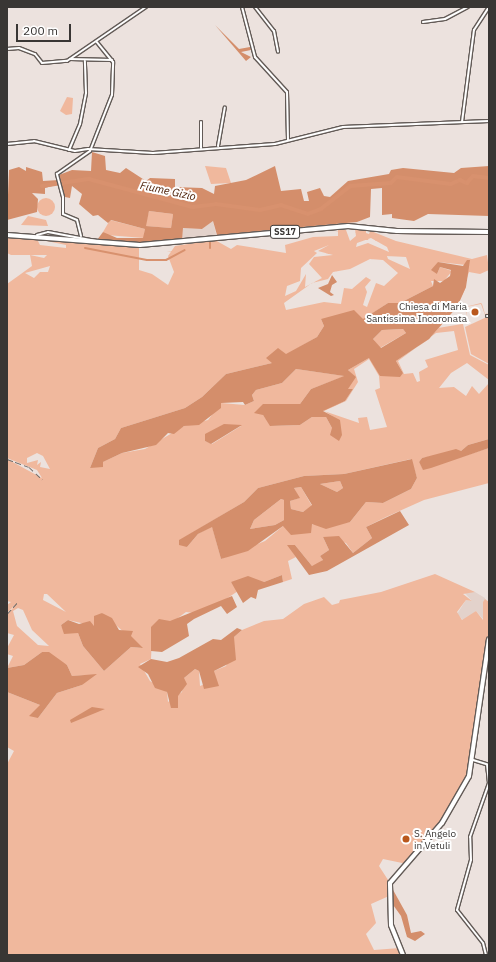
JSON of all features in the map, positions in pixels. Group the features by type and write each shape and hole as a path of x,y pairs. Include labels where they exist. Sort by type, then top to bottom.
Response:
{"main road":[{"name":"SS17","path":"7,235 64,237 151,245 216,240 348,226 397,232 489,233"},
{"path":"403,955 391,925 390,883 442,823 469,776 473,760 489,639"}],"street":[{"path":"70,59 97,42 146,7"},
{"path":"242,7 255,57 286,92 288,140"},
{"path":"255,7 274,31 278,52"},
{"path":"423,22 445,19 468,7"},
{"path":"462,122 474,30 489,7"},
{"path":"81,236 77,220 63,214 58,181 59,169 87,155 112,95 112,60 97,42"},
{"path":"7,49 19,48 35,54 42,63 70,59 85,61 112,60"},
{"path":"69,150 80,124 86,93 85,61"},
{"path":"218,146 226,108"},
{"path":"7,144 38,141 69,150 90,149 134,154 288,140 337,128 489,121"},
{"path":"201,122 201,148"},
{"path":"64,237 81,236 96,241"},
{"path":"473,760 488,765 488,783 470,837 471,860 457,910 466,925 483,943 486,955"}],"shaded area":[{"path":"215,25 239,49 250,47 251,50 241,52 251,57 246,61"},
{"path":"67,97 73,98 72,114 66,115 60,111"},
{"path":"92,152 105,156 106,170 120,173 126,168 146,181 150,178 175,179 175,187 202,188 214,194 215,186 246,180 275,166 281,191 301,189 304,201 309,201 307,192 320,188 324,196 330,197 348,181 389,174 391,170 403,168 454,173 461,168 489,166 489,216 428,214 414,221 392,218 392,214 382,215 382,188 371,189 370,217 357,222 217,235 213,221 202,229 183,228 182,241 147,244 97,240 103,232 117,238 143,238 145,229 111,220 108,223 98,215 93,216 79,204 82,194 72,186 70,198 65,197 60,184 45,188 45,194 32,193 38,199 37,212 7,220 9,170 19,167 26,171 26,167 42,172 43,181 59,180 59,175 72,170 91,171","holes":["149,211 173,214 171,228 146,226"]},
{"path":"205,166 226,168 231,183 211,184"},
{"path":"46,198 52,201 55,207 52,213 46,216 40,213 37,207 40,201"},
{"path":"149,211 173,214 171,228 145,226"},
{"path":"28,216 46,220 48,226 21,225"},
{"path":"110,220 145,229 144,238 106,235 103,232"},
{"path":"213,221 217,238 182,241 183,228 202,229"},
{"path":"366,228 366,233 369,234 371,229 398,233 489,235 398,234 371,231 396,241 472,259 487,255 489,270 480,274 469,272 466,281 466,265 438,262 437,274 440,267 452,271 444,281 431,281 433,286 400,303 388,303 362,320 321,319 324,326 317,337 272,363 226,374 202,397 185,408 121,428 115,439 98,448 90,468 122,453 145,449 184,426 208,420 221,403 245,405 254,401 252,395 256,390 282,383 296,369 345,376 311,389 300,404 263,404 263,415 271,426 300,425 312,417 326,417 332,428 335,418 325,411 359,423 358,418 367,417 370,430 387,427 375,390 380,388 379,376 369,359 354,369 358,382 346,401 324,411 323,410 345,401 353,389 347,390 354,376 348,370 369,358 403,373 396,361 417,347 398,361 404,374 413,373 417,382 420,381 419,372 428,367 425,360 458,350 454,331 436,333 431,337 439,328 462,324 467,317 463,324 470,355 489,365 489,380 467,363 451,373 439,388 454,387 466,396 472,386 479,394 489,383 489,439 468,445 461,451 422,458 419,462 423,469 489,448 489,483 424,500 366,527 372,538 353,553 346,543 323,537 329,550 320,556 323,560 318,565 312,566 295,545 288,545 296,557 288,561 292,579 283,582 282,575 264,582 231,582 238,591 223,601 194,613 186,612 152,637 151,659 140,664 150,681 167,692 168,702 182,692 184,678 195,669 199,671 200,686 215,680 214,671 226,666 232,652 234,637 242,630 264,621 283,619 304,604 324,597 332,605 339,603 340,600 381,592 435,574 475,592 463,594 472,601 466,600 457,612 462,620 476,611 483,620 483,602 485,599 489,602 489,639 471,769 447,815 407,864 383,859 379,866 390,883 389,896 371,904 376,923 366,934 374,950 400,948 403,955 7,955 7,764 14,751 7,747 7,692 40,705 38,718 57,693 82,685 89,675 72,676 67,665 42,652 24,665 7,668 13,656 7,654 7,648 14,635 7,633 7,615 17,603 7,613 7,605 11,602 7,601 7,459 42,478 37,470 7,458 7,284 32,266 30,255 11,255 7,253 7,237 37,240 40,245 66,248 66,245 41,240 139,248 139,270 152,274 168,285 174,272 168,256 175,246 215,240 231,249 237,245 286,253 285,245 313,237 338,236 338,230 346,230 350,241 356,236 355,229","holes":["371,238 387,247 389,252 368,243 356,247 357,243","329,245 318,251 333,255 314,257 309,264 322,278 313,283 328,279 333,272 350,269 370,259 383,260 398,273 384,286 376,283 367,307 363,305 367,292 365,287 371,280 366,277 352,289 344,288 341,304 324,302 286,310 284,303 310,284 305,287 306,274 296,291 285,296 287,286 300,281 301,268 317,253 314,251","30,255 47,255 44,258","387,256 406,257 410,269 388,259","50,266 48,272 40,272 34,278 25,273","224,425 241,426 212,444 205,441","37,453 43,456 50,469 40,467 41,462 37,465 38,460 27,463 27,458","411,459 417,478 411,489 383,503 366,502 350,522 283,526 265,541 221,559 212,526 198,534 187,547 180,540 244,502 258,488 304,476 344,474","44,594 47,594 66,612 43,600","18,608 23,610 32,630 49,646 38,645 17,626 13,611","102,613 142,648 131,647 104,671 83,646 78,633 63,629 61,625 68,620 94,626"]},
{"path":"467,260 470,260 466,287 457,307 429,339 396,361 403,373 400,377 380,376 369,358 348,370 356,377 348,389 353,389 345,401 323,411 340,420 342,435 339,441 330,435 332,428 326,417 312,417 300,425 270,426 263,415 254,413 263,404 300,404 311,389 344,376 296,369 282,383 256,390 252,395 254,401 245,405 243,402 221,403 221,408 199,425 184,426 174,434 168,433 156,445 122,453 103,462 103,467 90,468 98,448 115,439 121,428 185,408 202,397 226,374 272,363 266,358 278,348 286,354 317,337 324,326 321,319 354,310 363,319 388,303 400,303 433,286 434,279 440,283 450,276 451,270 440,267 437,274 431,270 438,262 463,266","holes":["403,329 406,333 381,348 373,339 382,330"]},
{"path":"332,275 337,282 332,285 330,292 334,295 331,296 318,288 328,284"},
{"path":"481,303 485,314 489,313 485,315 481,304 466,307 467,317 465,307"},
{"path":"489,316 489,364 471,354 465,327"},
{"path":"403,329 406,333 380,348 373,339 382,330"},
{"path":"224,424 242,425 211,444 205,441 205,434"},
{"path":"489,439 489,448 431,468 423,470 419,462 422,458 456,449 461,451 468,445"},
{"path":"412,459 417,478 411,489 383,503 366,502 350,522 326,529 312,524 311,533 291,535 283,526 248,551 221,559 212,527 198,534 187,547 179,545 179,540 244,502 258,488 304,476 344,474","holes":["340,481 343,488 337,492 320,484","301,487 312,505 303,512 291,509 290,501 300,498 294,488","281,499 284,500 284,520 275,525 250,529 254,520"]},
{"path":"340,481 343,488 337,492 320,484"},
{"path":"301,487 312,506 303,512 291,509 290,501 299,498 294,488"},
{"path":"281,499 284,500 284,520 275,525 250,529 254,520"},
{"path":"400,511 409,525 327,571 309,575 287,545 295,545 312,566 323,560 320,556 329,550 323,537 339,536 353,553 372,538 366,527"},
{"path":"282,575 283,582 258,590 256,599 251,597 243,603 231,582 248,576 264,582"},
{"path":"464,592 475,592 485,598 484,620 476,611 464,621 457,614 466,600 472,601"},
{"path":"232,596 237,607 227,614 221,606 194,619 187,624 189,636 162,652 151,651 151,627 159,619 170,621"},
{"path":"102,613 112,618 119,630 133,631 131,636 143,648 131,647 104,671 83,646 78,633 64,634 61,625 68,620 79,624 90,621 94,626 94,616"},
{"path":"237,628 242,630 234,637 236,660 214,671 219,686 204,689 199,671 195,669 184,678 187,684 178,696 178,708 171,708 167,692 155,688 148,674 138,667 151,659 167,662 179,658 213,639 221,640"},
{"path":"42,652 49,652 67,665 72,676 97,674 82,685 57,693 38,718 29,716 40,705 7,692 7,668 24,665"},
{"path":"92,707 105,709 71,723 70,720"},
{"path":"392,888 407,915 411,933 421,931 425,934 415,941 407,937 401,916 391,902"}],"waterway":[{"name":"Fiume Gizio","path":"42,186 89,179 193,207 216,204 260,210 281,205 308,214 321,209 350,186 391,183 397,177 451,184 460,180 467,183 473,176 489,178"},
{"path":"210,241 210,248"},
{"path":"85,248 147,260 166,260 185,250"}],"railway":[{"path":"7,459 29,467 42,479"},
{"path":"7,614 17,603"}],"place":[{"name":"Chiesa di Maria Santissima Incoronata","path":"475,312"},
{"name":"S. Angelo in Vetuli","path":"406,839"}]}
